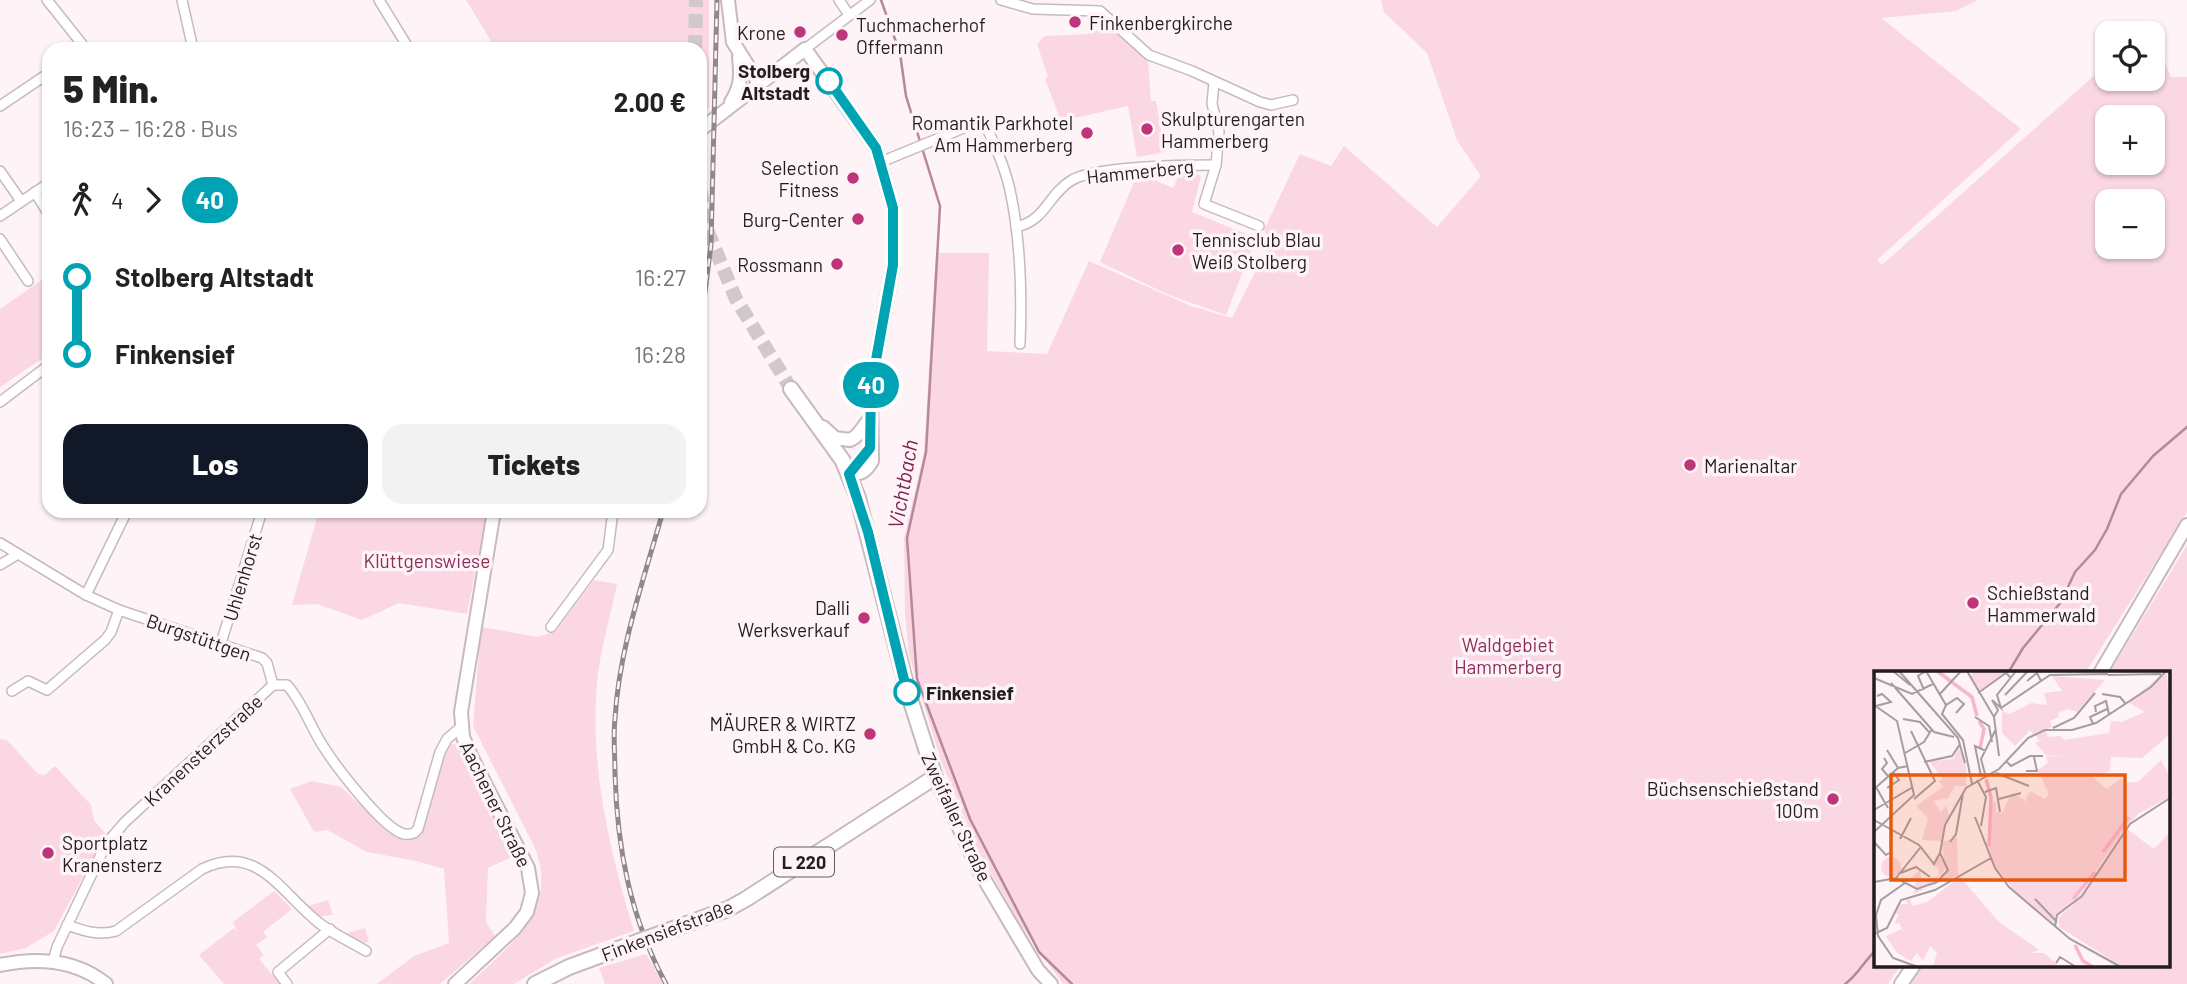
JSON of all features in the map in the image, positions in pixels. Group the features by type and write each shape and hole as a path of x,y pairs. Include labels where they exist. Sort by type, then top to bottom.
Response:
{"main road":[{"name":"Zweifaller Straße","path":"791,389 849,474 868,532 908,692 935,777"},
{"name":"Finkensiefstraße","path":"535,984 569,968 728,909 935,777"}],"street":[{"path":"47,0 80,42"},
{"path":"182,0 191,42"},
{"path":"379,0 405,42"},
{"path":"727,108 738,92 741,76 738,53 729,29 728,0"},
{"path":"839,0 849,15"},
{"path":"707,124 870,0"},
{"path":"1000,0 1034,9 1100,11 1149,55 1260,102 1271,105 1293,100"},
{"path":"806,49 868,134 881,162 893,208 893,265 874,361 870,448 849,474"},
{"path":"738,53 759,83"},
{"path":"0,106 42,78"},
{"path":"1214,82 1212,104 1219,132 1216,164"},
{"path":"881,162 983,120 1003,168 1016,227 1021,303 1020,344"},
{"name":"Hammerberg","path":"1016,227 1036,220 1059,190 1073,180 1092,173 1216,164 1204,204 1259,226"},
{"path":"0,171 21,201"},
{"path":"0,216 42,187"},
{"path":"34,192 42,204"},
{"path":"0,239 28,281"},
{"path":"0,402 42,370"},
{"path":"815,421 835,438 842,440 855,438 871,418"},
{"path":"86,595 124,518"},
{"name":"Uhlenhorst","path":"221,643 260,518"},
{"name":"Aachener Straße","path":"455,984 516,928 527,912 532,893 528,868 472,758 461,727 464,687 493,518"},
{"path":"551,627 608,550 612,518"},
{"path":"2101,671 2187,525"},
{"name":"Burgstüttgen","path":"0,543 86,595 119,610 262,659 267,663 273,685 287,685 294,693 323,745 345,776 389,825 401,834 414,833 418,829 440,752 447,739 461,727"},
{"path":"0,565 18,554"},
{"path":"12,691 28,681 47,690 106,640 119,610"},
{"name":"Kranensterzstraße","path":"53,961 106,844 125,822 273,685"},
{"name":"Zweifaller Straße","path":"935,777 980,872 1038,970 1051,984"},
{"path":"67,926 89,933 116,932 202,869 214,863 246,862 274,879 312,918 366,951"},
{"path":"287,984 278,972 330,929"},
{"path":"0,965 33,960 53,961 76,966 106,984"},
{"path":"1901,984 1913,967"}],"green space":[{"path":"466,0 709,0 709,108 707,42 489,42 491,41"},
{"name":"Waldgebiet Hammerberg","path":"1381,0 1978,0 1956,11 1881,18 2021,129 1877,260 1882,265 2095,75 2095,91 2165,91 2165,62 2171,77 2187,77 2187,512 2087,671 1874,671 1874,967 1900,967 1888,984 1063,984 1020,924 979,852 941,761 909,655 905,615 904,538 924,452 936,253 989,253 987,351 1047,354 1089,261 1191,306 1232,318 1270,242 1264,230 1300,154 1331,166 1344,146 1437,227 1481,176 1457,140 1427,53 1384,12"},
{"path":"1112,26 1148,61 1151,101 1156,101 1165,152 1137,157 1128,106 1061,121 1045,79 1048,77 1037,44 1045,36 1087,34"},
{"name":"Tennisclub Blau Weiß Stolberg","path":"1182,168 1201,176 1192,212 1256,238 1226,315 1169,295 1100,262 1138,173 1173,188"},
{"path":"42,280 42,359 0,387 0,309"},
{"name":"Klüttgenswiese","path":"317,518 486,518 467,614 399,603 362,620 317,604 292,605"},
{"path":"2187,545 2187,984 1909,984 1921,967 2170,967 2170,671 2111,671"},
{"path":"594,580 617,584 598,673 596,739 598,772 609,837 634,931 557,958 514,984 469,984 500,955 526,925 541,890 541,870 535,848 473,726 481,627 538,637 556,631"},
{"name":"Sportplatz Kranensterz","path":"0,739 7,740 38,774 45,775 55,766 91,805 94,821 106,834 54,931 26,948 0,954"},
{"path":"447,744 460,745 514,856 488,868 486,922 495,936 440,984 377,984 414,956 449,943 444,869 367,852 327,830 314,832 290,789 312,781 341,787 386,829 399,836 417,837 423,831"},
{"path":"274,891 292,909 263,932 267,937 256,945 264,955 259,959 280,984 224,984 199,955 234,928 238,933 233,922"},
{"path":"328,900 333,915 316,917 305,907"},
{"path":"365,928 369,942 360,943 344,934"},
{"path":"646,954 663,984 605,984 599,968"}],"waterway":[{"name":"Vichtbach","path":"881,0 900,53 906,96 940,206 926,452 907,538 917,679 970,819 1039,952 1072,984"},
{"path":"2009,671 2023,648 2061,602 2075,572 2095,550 2121,494 2153,456 2187,427"},
{"path":"1845,984 1874,952"}],"tunnel":[{"path":"695,42 696,0"},
{"path":"707,227 736,299 791,389"}],"railway":[{"path":"707,276 711,245 717,0"},
{"path":"661,518 627,640 617,692 614,739 616,801 628,882 643,933 666,984"}],"bus line":[{"name":"40","path":"829,81 876,148 893,208 893,265 874,361 870,448 849,474 878,568 907,692"}],"place":[{"name":"Finkenbergkirche","path":"1075,22"},
{"name":"Krone","path":"800,32"},
{"name":"Tuchmacherhof Offermann","path":"842,35"},
{"name":"Stolberg Altstadt","path":"829,81"},
{"name":"Skulpturengarten Hammerberg","path":"1147,129"},
{"name":"Romantik Parkhotel Am Hammerberg","path":"1087,133"},
{"name":"Selection Fitness","path":"853,178"},
{"name":"Burg-Center","path":"858,219"},
{"name":"Tennisclub Blau Weiß Stolberg","path":"1178,250"},
{"name":"Rossmann","path":"837,264"},
{"name":"Marienaltar","path":"1690,465"},
{"name":"Schießstand Hammerwald","path":"1973,603"},
{"name":"Dalli Werksverkauf","path":"864,618"},
{"name":"Finkensief","path":"907,692"},
{"name":"MÄURER & WIRTZ GmbH & Co. KG","path":"870,734"},
{"name":"Büchsenschießstand 100m","path":"1833,799"},
{"name":"Sportplatz Kranensterz","path":"48,853"}]}
